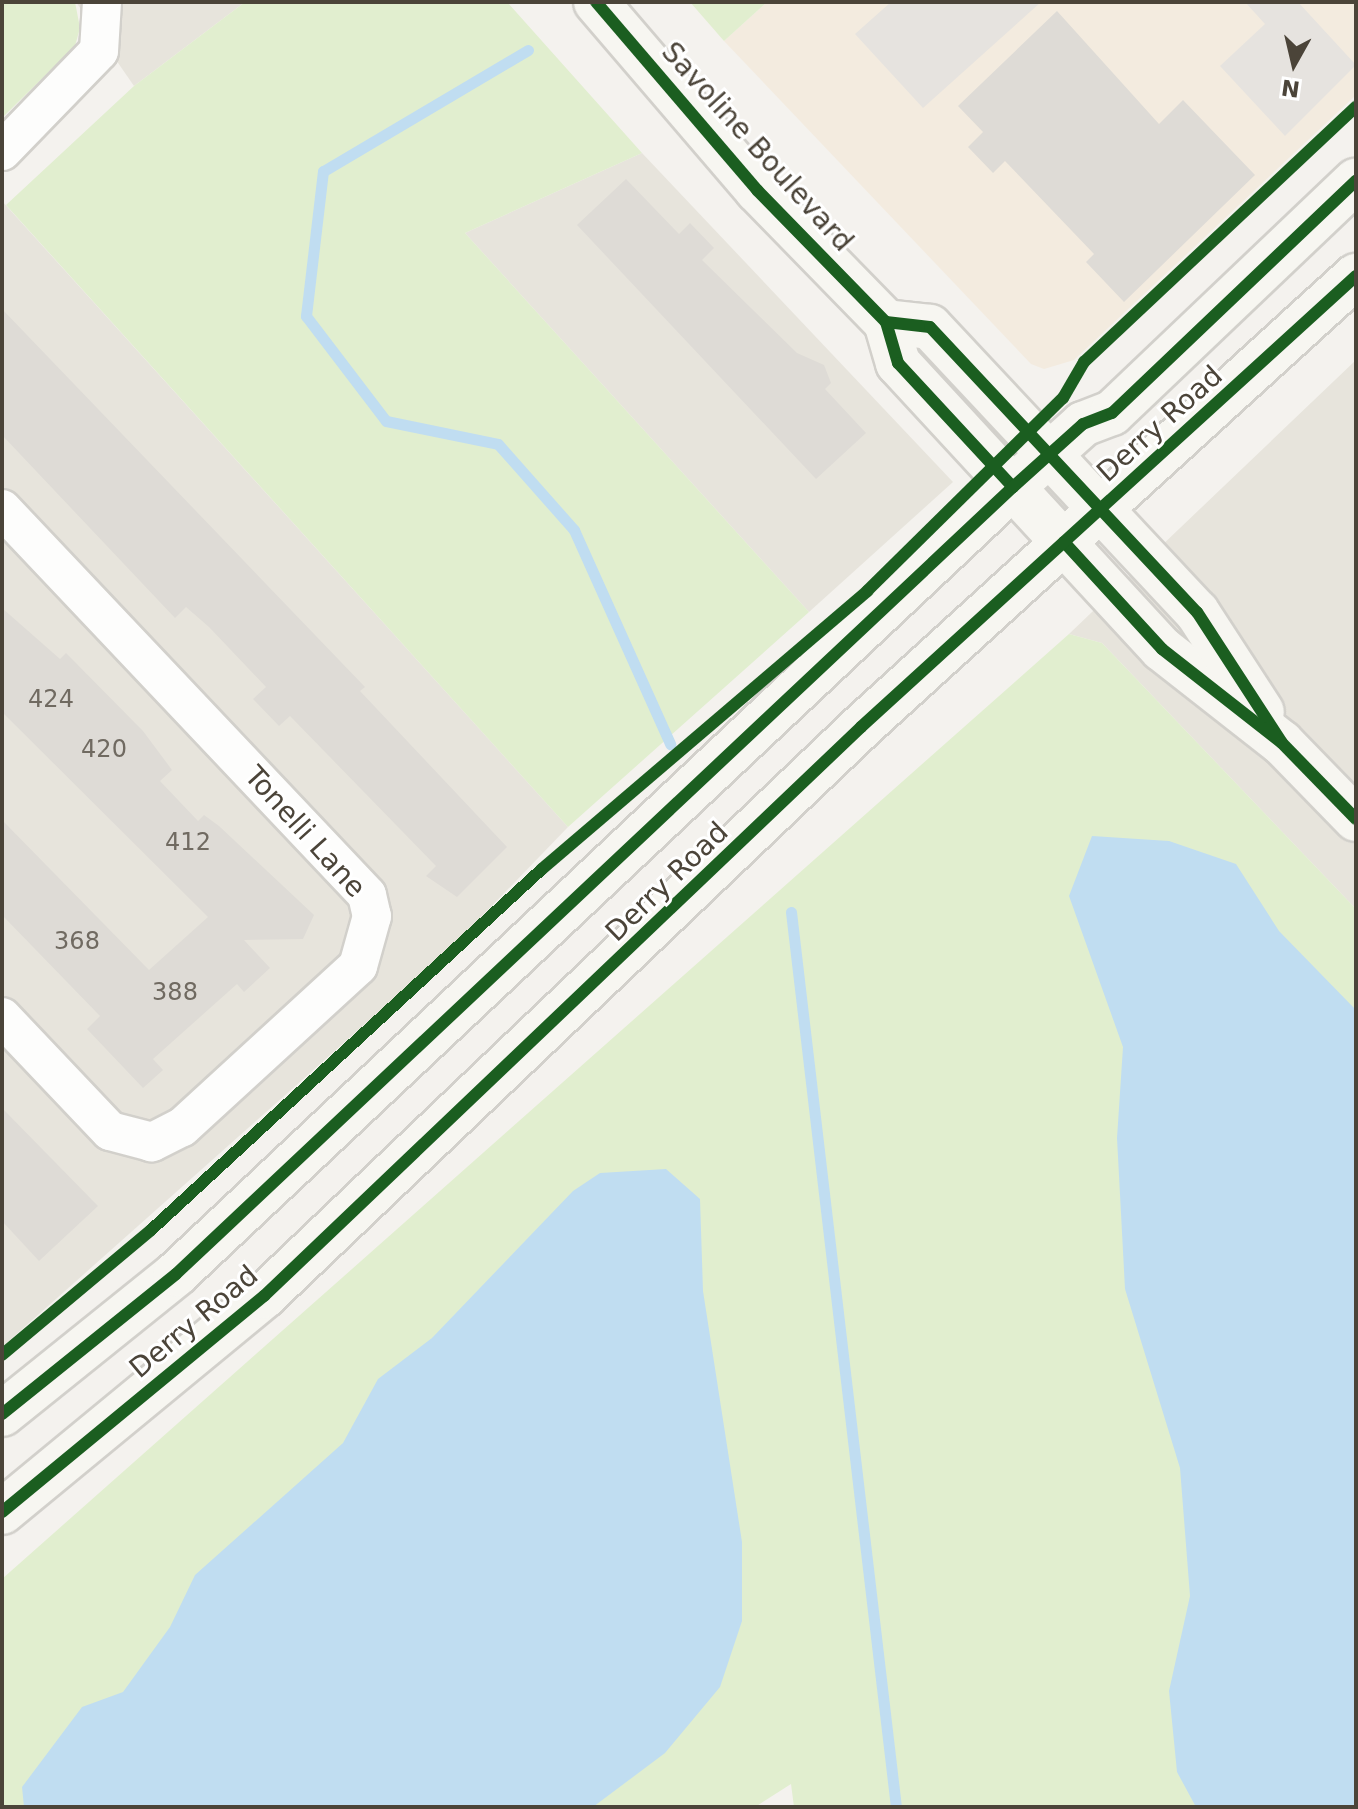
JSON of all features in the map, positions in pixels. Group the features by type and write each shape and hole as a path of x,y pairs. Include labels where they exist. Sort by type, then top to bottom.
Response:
{"main road":[{"name":"Savoline Boulevard","path":"596,2 757,190 886,322 898,363 1162,649 1282,743 1356,819"},
{"name":"Derry Road","path":"2,1414 176,1274 1013,487 1083,424 1112,413 1356,181"},
{"name":"Derry Road","path":"2,1512 264,1296 1064,542 1356,276"},
{"name":"Savoline Boulevard","path":"886,322 930,327 1197,612 1282,743"}],"street":[{"path":"2,151 99,51 102,2"},
{"name":"Tonelli Lane","path":"2,509 367,895 372,916 358,966 182,1127 152,1142 110,1131 2,1017"}],"shaded area":[{"path":"76,2 245,2 134,86"},
{"path":"767,2 1356,2 1356,95 1074,360 1044,369 1031,364 724,41"},
{"path":"891,2 1041,2 923,108 855,34"},
{"path":"1245,2 1298,2 1356,65 1285,136 1220,66 1265,24"},
{"path":"642,153 953,482 809,612 465,233"},
{"path":"2,201 568,827 456,943 2,1347"},
{"path":"1356,360 1356,909 1102,643 1069,634"}],"green space":[{"path":"2,2 75,2 80,28 75,46 2,118"},
{"path":"245,2 507,2 642,153 465,233 809,612 568,827 6,205 134,86"},
{"path":"690,2 767,2 724,41"},
{"path":"1069,634 1102,643 1356,909 1356,1807 794,1807 791,1784 755,1807 2,1807 2,1579"}],"water":[{"path":"1092,836 1169,841 1236,864 1279,931 1356,1010 1356,1807 1196,1807 1177,1772 1169,1691 1190,1596 1180,1468 1125,1289 1117,1138 1123,1047 1069,896"},
{"path":"666,1169 700,1199 703,1291 742,1542 742,1621 720,1687 665,1753 593,1807 24,1807 22,1787 82,1707 123,1692 170,1627 195,1575 343,1443 378,1379 432,1338 573,1191 600,1173"}],"building":[{"path":"1057,11 1159,124 1183,100 1255,175 1124,302 1086,262 1094,254 1005,161 993,173 968,147 983,132 958,106"},
{"path":"626,179 679,234 690,223 714,248 702,260 797,353 824,365 831,383 825,389 866,433 816,479 577,225"},
{"path":"2,309 365,687 360,691 507,847 457,897 426,876 436,866 290,716 279,726 253,699 266,687 209,627 186,607 175,618 2,435"},
{"path":"2,608 60,659 66,653 143,731 172,770 160,781 198,821 204,815 219,826 314,915 303,939 244,940 270,968 244,992 237,984 153,1059 163,1070 143,1088 87,1029 100,1016 2,915 2,820 149,970 208,917 2,712"},
{"path":"2,1108 98,1206 39,1261 2,1221"}],"waterway":[{"path":"528,50 323,171 306,316 386,421 498,444 574,530 670,744"},
{"path":"791,912 896,1807"}],"cycle path":[{"path":"596,2 757,190 886,322 898,363 1013,487"},
{"path":"2,1355 151,1230 542,869 867,591 1063,398 1084,362 1356,107"},
{"path":"2,1414 176,1274 1013,487 1083,424 1112,413 1356,181"},
{"path":"2,1512 264,1296 861,727 1356,276"},
{"path":"886,322 930,327 1197,612 1282,743"},
{"path":"1064,542 1162,649 1282,743 1356,819"}]}
